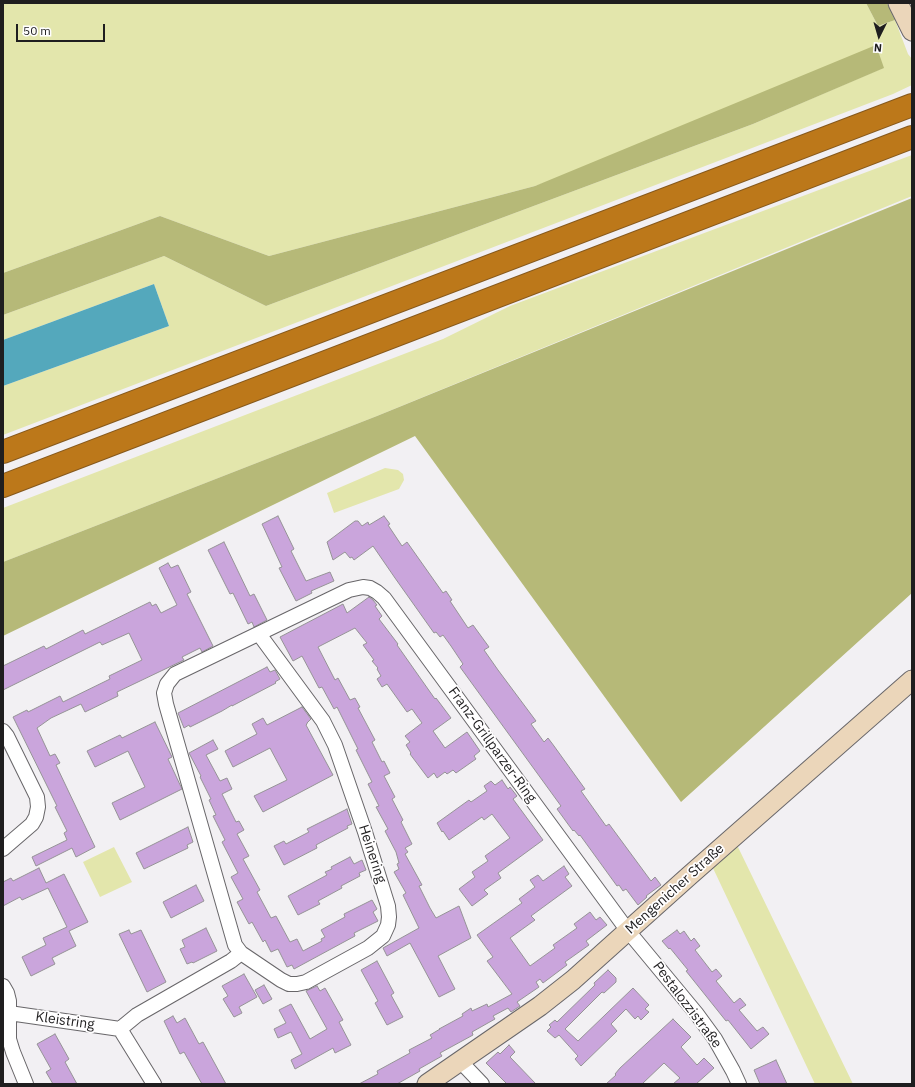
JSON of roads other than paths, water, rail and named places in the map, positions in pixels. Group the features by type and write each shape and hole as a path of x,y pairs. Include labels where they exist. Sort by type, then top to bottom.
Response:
{"highway":[{"path":"3,452 912,105"},
{"path":"3,486 912,137"}],"street":[{"path":"898,3 912,31"},
{"name":"Franz-Grillparzer-Ring","path":"341,594 349,590 363,587 370,588 384,598 628,931"},
{"name":"Heinering","path":"259,634 323,721 336,745 388,906 388,925 383,936 368,948 306,982 297,984 289,984 281,980 241,953 235,945 166,704 164,692 167,684 175,674 341,594"},
{"name":"Mengenicher Straße","path":"427,1084 546,1001 573,980 912,680"},
{"path":"3,731 7,736 37,797 38,807 36,817 32,824 3,849"},
{"name":"Pestalozzistraße","path":"628,931 696,1013 711,1034 739,1084"},
{"path":"154,1084 120,1029 137,1015 231,961 241,953"},
{"path":"3,986 9,1001 6,1013 9,1039 26,1084"},
{"name":"Kleistring","path":"6,1013 120,1029"},
{"path":"460,1061 482,1084"}],"water":[{"path":"154,284 169,326 3,386 3,340"}]}
